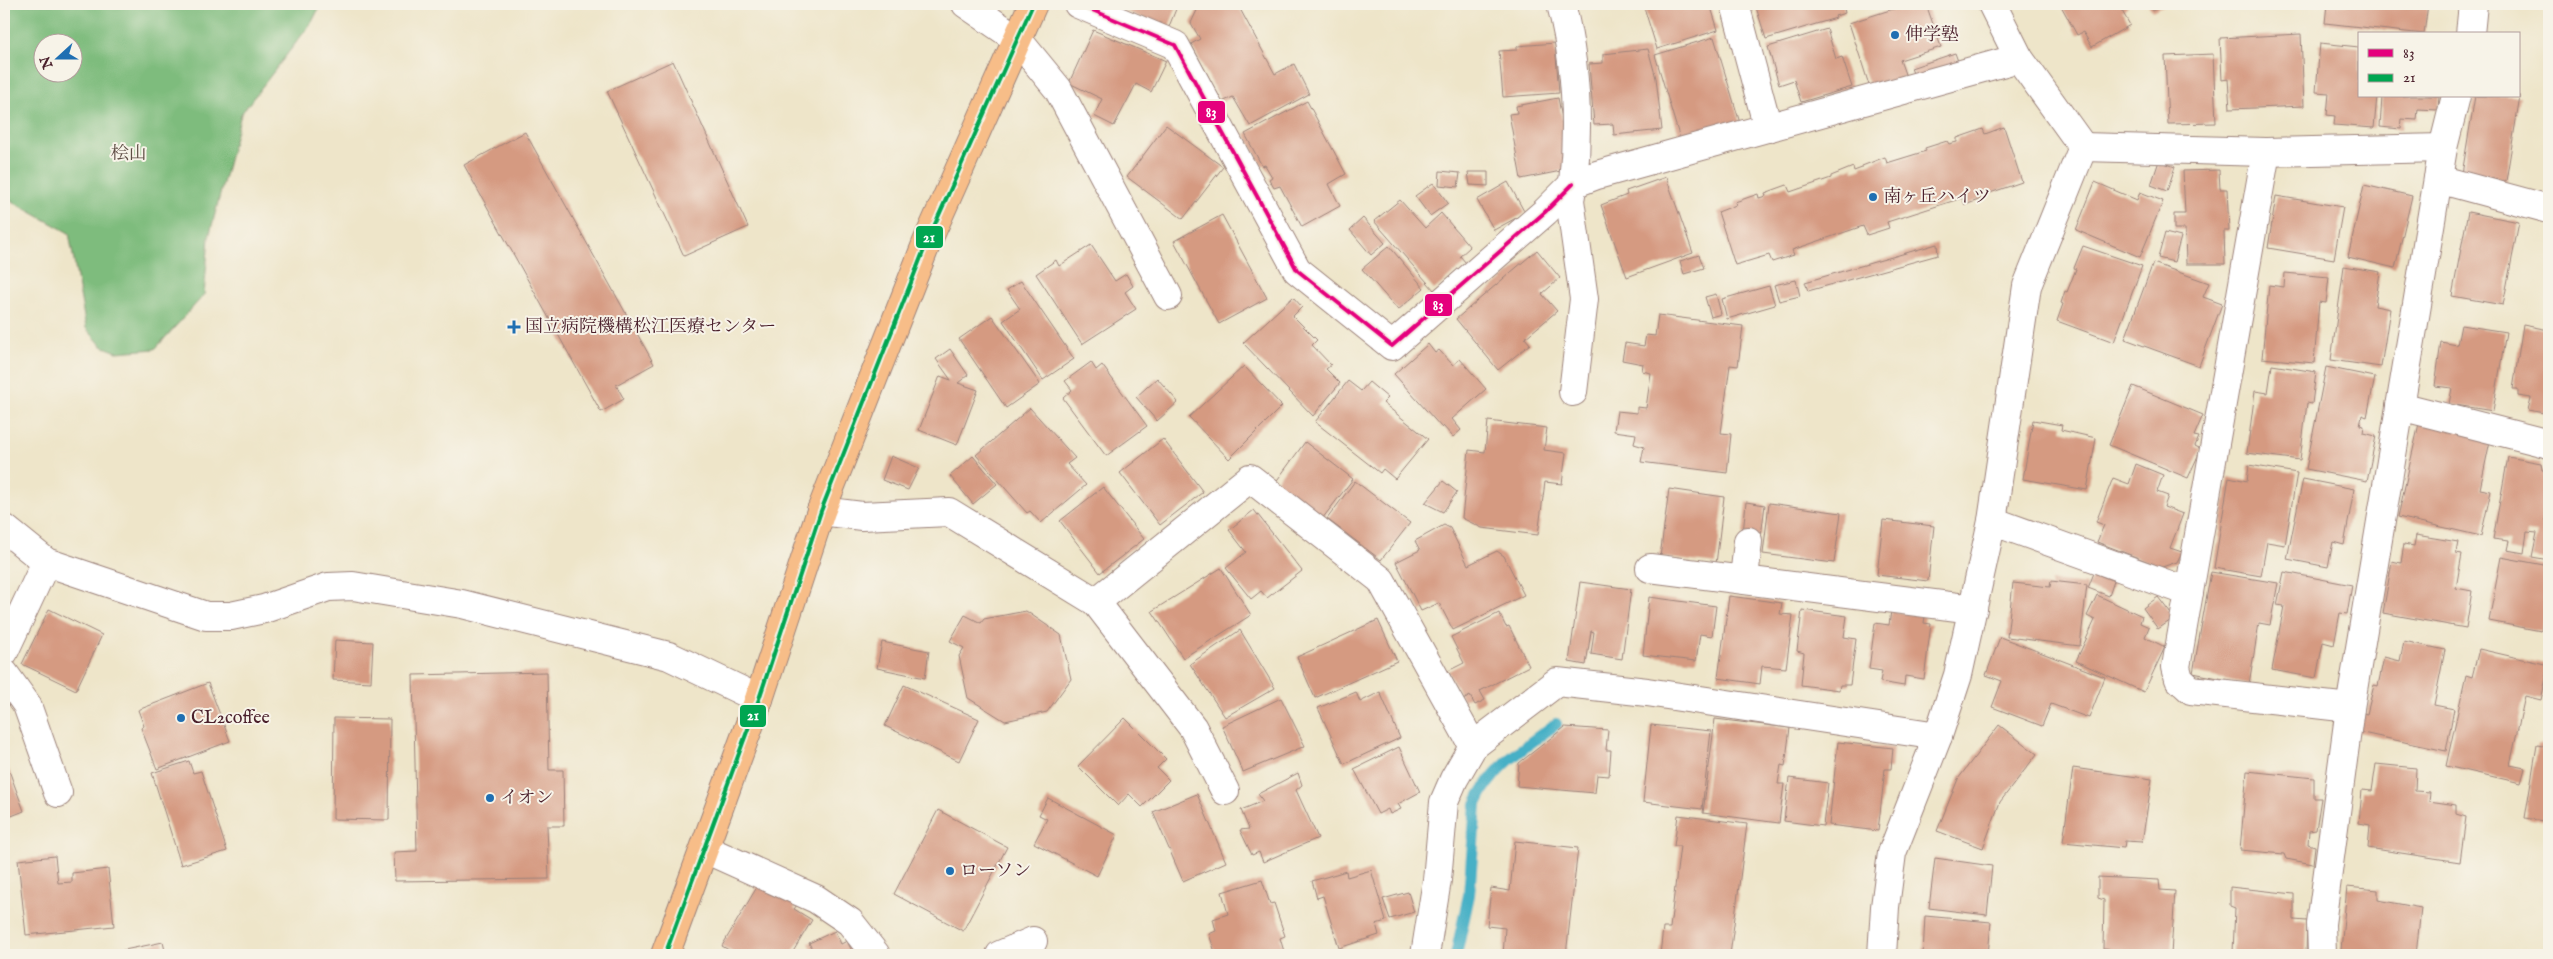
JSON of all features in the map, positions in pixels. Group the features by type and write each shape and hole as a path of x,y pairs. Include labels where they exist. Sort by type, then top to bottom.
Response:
{"highway":[{"path":"665,955 758,699 821,511 927,242 1033,4"}],"street":[{"path":"966,4 1017,39 1058,89 1168,296"},
{"path":"1078,4 1175,46 1297,270 1392,346 1545,212 1573,184 1597,175 2019,58"},
{"path":"1561,4 1576,112 1573,184 1570,200 1584,299 1573,392"},
{"path":"1735,4 1768,128"},
{"path":"1992,4 2019,58 2084,147 2106,150 2266,152 2443,148"},
{"path":"2470,32 2474,4"},
{"path":"2322,955 2321,924 2350,708 2443,148 2456,98"},
{"path":"1882,955 1885,907 1892,853 1938,736 1958,675 1973,609 1992,521 2027,286 2084,147"},
{"path":"2266,152 2176,667 2179,679 2192,690 2350,708"},
{"path":"2438,179 2549,209"},
{"path":"2400,406 2549,444"},
{"path":"1096,602 1250,478 1381,580 1473,746"},
{"path":"821,511 862,516 949,512 1096,602 1193,728 1225,791"},
{"path":"1992,521 2189,592"},
{"path":"4,528 46,562 206,616 231,616 264,609 328,587 353,586 462,604 669,656 758,699"},
{"path":"1744,580 1748,542"},
{"path":"4,652 46,562"},
{"path":"1650,568 1973,609"},
{"path":"4,672 27,705 58,793"},
{"path":"1425,955 1437,880 1444,802 1454,778 1473,746 1557,682 1647,692 1938,736"},
{"path":"705,849 816,899 850,922 876,955"},
{"path":"1000,955 1033,941"}],"green space":[{"name":"桧山","path":"4,4 321,4 312,22 241,114 209,237 204,295 155,349 117,352 102,346 86,328 69,233 4,197"}],"building":[{"path":"1109,4 1178,4 1168,29"},
{"path":"1200,4 1241,4 1239,7 1275,74 1294,64 1309,94 1250,126 1233,97 1222,102 1191,44 1200,39 1191,23"},
{"path":"1643,4 1710,4 1718,30 1657,49"},
{"path":"1755,4 1843,4 1845,13 1835,16 1836,18 1766,39"},
{"name":"伸学塾","path":"1909,4 1926,4 1941,47 1900,60 1906,77 1870,88 1849,23"},
{"path":"2060,4 2126,4 2128,7 2122,11 2130,25 2092,47 2083,32 2077,35"},
{"path":"2148,4 2166,4 2152,11"},
{"path":"2327,4 2428,4 2424,32 2406,32 2325,23"},
{"path":"1827,29 1836,59 1842,57 1852,87 1801,102 1794,80 1779,85 1768,47"},
{"path":"1093,30 1166,61 1151,92 1136,84 1114,126 1094,116 1102,99 1069,83"},
{"path":"2301,34 2304,106 2230,109 2228,79 2222,80 2220,38"},
{"path":"1714,37 1740,123 1680,139 1655,55"},
{"path":"1555,43 1559,93 1503,97 1499,51 1517,50 1517,46"},
{"path":"2320,43 2358,47 2358,98 2377,98 2374,128 2334,125 2335,116 2327,115 2329,93 2316,92"},
{"path":"1648,49 1656,78 1662,130 1614,135 1613,124 1594,125 1589,64 1603,63 1603,54"},
{"path":"1955,53 1959,64 1915,79 1911,68"},
{"path":"2213,54 2216,123 2168,124 2165,56"},
{"path":"673,61 748,227 684,256 607,91"},
{"path":"1558,98 1568,149 1566,170 1521,179 1509,114 1517,113 1516,106"},
{"path":"2382,98 2439,98 2438,110 2418,109 2417,120 2402,119 2401,129 2380,127"},
{"path":"2475,98 2520,98 2506,181 2462,174"},
{"path":"1307,101 1346,174 1329,184 1340,206 1302,227 1280,186 1274,188 1269,179 1272,177 1265,165 1262,166 1245,134"},
{"path":"1166,125 1223,167 1183,219 1127,177"},
{"name":"南ヶ丘ハイツ","path":"2004,127 2022,182 1984,195 1984,198 1965,205 1962,198 1887,222 1889,228 1867,235 1863,226 1792,250 1794,255 1772,262 1769,255 1735,265 1718,212 1736,205 1735,202 1758,194 1759,198 1766,196 1765,193 1787,185 1790,192 1831,178 1831,176 1853,167 1854,171 1885,157 1887,163 1926,151 1925,148 1947,141 1949,144 1957,142 1957,138 1983,129 1985,134"},
{"path":"525,132 654,364 616,385 624,399 601,412 464,165"},
{"path":"2159,161 2175,167 2167,191 2151,185"},
{"path":"2219,170 2220,189 2227,189 2229,231 2224,231 2225,264 2186,264 2185,229 2174,229 2174,214 2185,214 2183,171"},
{"path":"1440,171 1460,173 1458,187 1439,185"},
{"path":"1468,172 1488,172 1488,186 1470,185"},
{"path":"1666,177 1693,253 1627,277 1601,205 1627,195 1626,191"},
{"path":"1508,182 1525,213 1494,230 1477,200"},
{"path":"2095,182 2137,200 2140,192 2163,201 2140,257 2076,230"},
{"path":"1433,183 1448,203 1430,216 1415,196"},
{"path":"2364,185 2412,196 2395,268 2348,257"},
{"path":"2276,196 2343,207 2334,259 2268,248"},
{"path":"1400,200 1425,228 1441,213 1470,247 1460,256 1466,263 1434,290 1374,221"},
{"path":"2468,212 2519,222 2503,305 2452,296"},
{"path":"1222,215 1267,298 1219,324 1174,241"},
{"path":"1363,218 1385,243 1371,255 1350,230"},
{"path":"2165,233 2181,237 2174,262 2158,258"},
{"path":"1937,244 1938,255 1808,291 1805,282"},
{"path":"1091,245 1115,281 1126,274 1133,286 1125,292 1136,309 1082,344 1036,274 1056,260 1059,266"},
{"path":"1389,246 1424,288 1398,310 1362,269"},
{"path":"2083,246 2142,266 2114,342 2057,321 2065,291 2067,292"},
{"path":"1537,250 1560,278 1542,294 1557,311 1525,338 1530,344 1498,370 1456,319"},
{"path":"1699,255 1704,268 1684,274 1680,261"},
{"path":"2153,263 2209,283 2203,297 2222,304 2199,366 2125,339"},
{"path":"2344,266 2380,272 2375,306 2390,309 2381,367 2331,360"},
{"path":"2285,273 2329,277 2326,303 2319,302 2314,363 2262,358 2269,285 2284,287"},
{"path":"1796,280 1800,296 1779,301 1774,285"},
{"path":"1021,281 1074,359 1043,380 1003,321 1020,309 1007,290"},
{"path":"1769,286 1775,305 1727,319 1722,299"},
{"path":"1716,294 1721,314 1711,317 1705,297"},
{"path":"1293,297 1302,307 1293,316 1317,340 1312,345 1331,365 1326,369 1340,383 1313,416 1243,343"},
{"path":"1658,315 1743,326 1738,366 1730,365 1721,433 1731,434 1727,473 1641,462 1644,447 1634,444 1636,434 1614,431 1617,411 1637,413 1637,407 1646,408 1651,373 1642,371 1643,364 1622,360 1625,343 1644,346 1646,335 1655,336"},
{"path":"992,316 1040,384 1006,408 959,339"},
{"path":"2461,325 2506,332 2493,411 2449,404 2452,388 2435,386 2441,342 2457,345"},
{"path":"2523,325 2549,330 2549,414 2528,410 2531,398 2518,396 2518,389 2513,389"},
{"path":"1428,344 1435,353 1439,350 1453,365 1460,359 1486,389 1452,419 1461,430 1453,437 1443,426 1442,428 1394,374"},
{"path":"950,349 968,375 958,383 978,390 957,445 919,430 940,376 951,380 936,359"},
{"path":"1091,362 1096,370 1102,365 1147,426 1106,456 1063,398 1072,390 1065,381"},
{"path":"2272,365 2316,372 2312,404 2307,403 2300,460 2247,453 2255,391 2268,393"},
{"path":"1244,366 1282,406 1229,459 1189,417"},
{"path":"2326,367 2375,377 2367,417 2362,415 2360,425 2364,426 2363,433 2376,436 2367,481 2306,469"},
{"path":"1157,378 1178,402 1157,421 1136,397"},
{"path":"1348,381 1361,391 1369,382 1388,398 1383,403 1428,439 1395,479 1383,469 1380,473 1315,422"},
{"path":"2133,386 2203,415 2194,436 2199,437 2195,446 2201,449 2188,478 2109,445"},
{"path":"1030,408 1075,458 1067,464 1086,485 1041,523 1030,511 1027,513 976,455"},
{"path":"2420,419 2491,436 2480,489 2491,491 2481,536 2398,517"},
{"path":"2033,420 2062,425 2061,430 2096,438 2087,490 2023,479"},
{"path":"1488,421 1547,428 1544,450 1566,453 1562,484 1545,482 1538,535 1482,528 1462,518 1469,450 1485,452"},
{"path":"1163,439 1203,492 1160,525 1120,473"},
{"path":"1305,442 1353,479 1322,519 1275,483"},
{"path":"891,456 919,468 908,490 882,480"},
{"path":"973,456 997,484 973,504 950,476"},
{"path":"2508,457 2541,463 2542,470 2549,471 2549,497 2545,520 2549,521 2549,560 2532,557 2537,533 2527,532 2524,553 2507,550 2509,541 2493,539"},
{"path":"2136,464 2163,475 2157,492 2168,496 2164,507 2183,514 2170,548 2182,552 2177,562 2162,567 2097,542 2104,525 2096,522 2113,478 2129,484"},
{"path":"2249,465 2297,473 2285,545 2267,542 2261,576 2214,568 2229,477 2247,481"},
{"path":"2303,479 2354,489 2344,545 2333,542 2328,567 2287,559"},
{"path":"1355,481 1410,523 1381,560 1327,519"},
{"path":"1443,481 1457,492 1443,512 1425,503"},
{"path":"1103,487 1144,539 1100,573 1060,521"},
{"path":"1669,489 1724,497 1716,564 1660,557"},
{"path":"1746,502 1765,505 1761,536 1743,534"},
{"path":"1769,503 1841,513 1834,563 1763,554"},
{"path":"1254,510 1302,571 1267,598 1261,591 1251,599 1226,568 1246,552 1229,530"},
{"path":"1883,520 1934,526 1928,581 1877,575"},
{"path":"1444,525 1450,528 1468,565 1497,551 1504,556 1524,595 1453,630 1439,603 1421,611 1396,562 1420,550 1415,541"},
{"path":"2416,535 2458,542 2456,553 2462,554 2456,588 2472,591 2466,628 2383,613 2392,561 2401,563 2404,544 2414,546"},
{"path":"2501,557 2549,566 2549,586 2541,631 2489,621"},
{"path":"1221,568 1251,615 1183,658 1152,611"},
{"path":"2211,572 2278,583 2270,625 2259,623 2249,684 2193,673"},
{"path":"2284,572 2352,585 2347,614 2340,613 2334,645 2323,642 2316,678 2272,670 2284,606 2277,605"},
{"path":"2094,573 2114,581 2109,596 2088,588"},
{"path":"2051,581 2087,585 2080,646 2007,637 2013,583 2050,587"},
{"path":"1580,582 1631,589 1622,659 1591,654 1594,632 1591,631 1586,665 1569,662"},
{"path":"2097,595 2142,616 2140,623 2149,627 2145,637 2165,647 2144,692 2076,661 2095,620 2087,616"},
{"path":"1729,596 1782,603 1780,614 1793,615 1786,668 1762,666 1760,684 1718,678"},
{"path":"1649,597 1716,606 1712,636 1700,634 1696,661 1643,655"},
{"path":"2158,597 2174,618 2158,629 2143,608"},
{"path":"49,609 102,635 76,690 22,664"},
{"path":"1802,610 1847,616 1844,637 1856,639 1850,685 1840,685 1839,690 1801,685 1804,653 1797,651"},
{"path":"1026,611 1061,635 1071,679 1047,712 1005,721 968,698 959,656 964,648 950,641 965,615 981,623 984,619"},
{"path":"1891,611 1925,616 1924,623 1931,624 1924,679 1905,676 1904,686 1880,682 1882,671 1869,669 1875,623 1889,625"},
{"path":"1499,613 1506,627 1509,626 1529,666 1480,691 1485,700 1475,705 1470,696 1463,700 1448,671 1464,663 1451,637"},
{"path":"1378,620 1397,661 1315,698 1297,657"},
{"path":"1240,630 1275,688 1225,717 1190,664"},
{"path":"2000,637 2105,677 2089,718 2051,704 2042,726 1992,707 2002,681 1986,675"},
{"path":"335,640 373,642 371,682 333,680"},
{"path":"2404,641 2445,650 2434,705 2454,709 2446,751 2358,732 2362,713 2367,714 2374,685 2378,686 2384,657 2400,661"},
{"path":"882,642 929,651 925,678 877,668"},
{"path":"2479,649 2549,665 2541,700 2525,696 2510,765 2525,768 2521,783 2446,766 2466,675 2472,677"},
{"name":"イオン","path":"547,672 549,770 563,770 564,826 547,826 549,879 395,881 394,852 417,851 413,675"},
{"name":"CL2coffee","path":"208,683 230,741 157,769 141,728 144,726 138,710"},
{"path":"904,685 979,719 959,761 885,726"},
{"path":"1356,692 1360,702 1380,692 1400,738 1344,764 1318,708"},
{"path":"1281,698 1305,746 1243,772 1222,726"},
{"path":"334,718 390,719 389,820 333,819"},
{"path":"1125,718 1166,759 1157,768 1169,780 1142,807 1129,794 1118,806 1078,766"},
{"path":"1715,719 1790,728 1785,766 1781,765 1778,784 1784,784 1779,823 1703,813"},
{"path":"1651,725 1711,731 1702,809 1643,802"},
{"path":"1999,725 2037,754 2000,802 1983,848 1937,831 1958,779"},
{"path":"1565,727 1608,730 1606,750 1611,750 1609,776 1597,775 1595,793 1517,786 1519,763"},
{"path":"1838,742 1893,748 1891,769 1885,769 1878,831 1829,825"},
{"path":"2537,745 2549,747 2549,822 2525,818"},
{"path":"1399,747 1420,792 1398,804 1401,809 1390,814 1388,809 1378,814 1354,769"},
{"path":"4,757 24,811 4,819"},
{"path":"189,761 193,773 201,771 227,851 181,865 152,773"},
{"path":"2376,764 2416,768 2415,791 2430,792 2429,801 2456,805 2456,814 2466,817 2460,862 2368,848 2370,825 2359,823 2362,790 2372,791"},
{"path":"2073,768 2152,779 2142,842 2125,841 2124,848 2063,842"},
{"path":"2247,771 2314,778 2314,798 2321,798 2316,830 2309,831 2308,844 2315,846 2313,864 2286,859 2284,854 2240,850"},
{"path":"1298,773 1302,785 1296,790 1318,838 1263,862 1259,852 1252,855 1240,830 1249,829 1241,810 1263,801 1258,794"},
{"path":"1789,778 1828,783 1823,826 1784,821"},
{"path":"1197,794 1226,862 1183,881 1153,812"},
{"path":"1048,798 1117,835 1097,876 1034,843 1047,819 1039,815"},
{"name":"ローソン","path":"938,810 1007,847 963,931 894,894"},
{"path":"1678,815 1747,824 1730,955 1660,955 1663,928 1670,928 1680,846 1674,846"},
{"path":"1515,841 1578,848 1566,955 1503,955 1505,928 1487,926 1491,888 1510,891"},
{"path":"55,856 58,883 72,882 72,873 108,869 114,926 26,935 18,860"},
{"path":"1935,858 1992,866 1987,915 1929,908"},
{"path":"1371,870 1386,921 1376,924 1379,935 1339,948 1323,896 1317,898 1312,881 1346,871 1347,877"},
{"path":"2098,877 2159,880 2160,890 2175,891 2171,954 2103,949 2104,900 2098,898"},
{"path":"1262,880 1270,904 1274,903 1285,936 1280,938 1285,955 1216,955 1209,934 1216,931 1213,919 1228,914 1222,892"},
{"path":"760,882 797,905 794,909 812,920 791,955 737,955 722,946"},
{"path":"2230,887 2294,894 2294,920 2307,921 2306,955 2233,952 2235,908 2230,906"},
{"path":"2347,887 2378,890 2378,900 2421,908 2416,955 2354,955 2353,951 2341,950"},
{"path":"1408,892 1414,912 1390,919 1383,899"},
{"path":"1925,916 1991,922 1988,955 1923,955"},
{"path":"835,931 841,944 847,941 854,955 815,955 809,943"},
{"path":"163,942 166,955 105,954"}],"waterway":[{"path":"1456,955 1469,895 1476,804 1482,791 1500,769 1521,750 1556,724"}],"transit line":[{"name":"21","path":"665,955 759,699 821,511 927,242 1033,4"},
{"name":"83","path":"1078,4 1175,45 1297,270 1392,346 1545,212 1573,184"}],"place":[{"name":"伸学塾","path":"1895,35"},
{"name":"南ヶ丘ハイツ","path":"1873,197"},
{"name":"国立病院機構松江医療センター","path":"514,327"},
{"name":"CL2coffee","path":"181,718"},
{"name":"イオン","path":"490,798"},
{"name":"ローソン","path":"950,871"}]}
